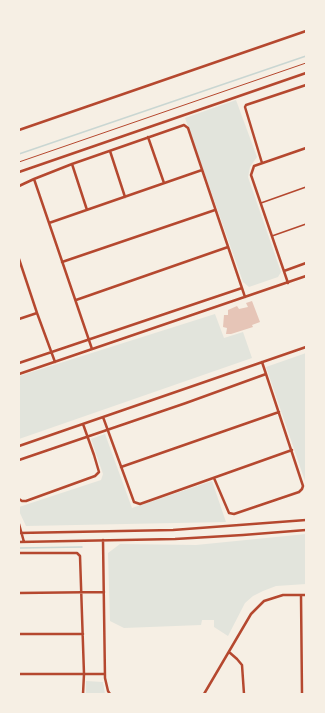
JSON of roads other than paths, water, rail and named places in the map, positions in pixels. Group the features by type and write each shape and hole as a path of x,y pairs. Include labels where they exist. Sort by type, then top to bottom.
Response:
{"street":[{"path":"19,130 306,31"},
{"path":"19,172 306,73"},
{"path":"262,163 245,107 246,105 306,85"},
{"path":"19,186 72,164 184,126 188,128 245,297"},
{"path":"148,137 164,184"},
{"path":"288,283 251,175 254,166 306,148"},
{"path":"110,151 125,197"},
{"path":"72,164 87,210"},
{"path":"49,223 202,170"},
{"path":"34,179 92,349"},
{"path":"62,262 215,210"},
{"path":"76,300 228,247"},
{"path":"19,259 55,362"},
{"path":"284,271 306,263"},
{"path":"19,276 24,274"},
{"path":"19,374 306,276"},
{"path":"19,363 242,288"},
{"path":"19,319 37,313"},
{"path":"19,446 306,347"},
{"path":"214,478 229,513 231,514 299,492 302,489 303,486 292,450 262,362"},
{"path":"19,460 266,374"},
{"path":"121,467 279,412"},
{"path":"103,417 134,502 140,504 292,450"},
{"path":"19,499 22,501 26,500 96,476 98,474 99,472 94,455 83,424"},
{"path":"20,533 173,530 306,520"},
{"path":"19,524 20,533 24,542"},
{"path":"19,542 175,539 306,530"},
{"path":"103,540 105,674 108,691 110,694"},
{"path":"19,553 77,553 80,556 84,674 83,694"},
{"path":"19,593 104,592"},
{"path":"204,694 251,614 264,601 282,595 306,595"},
{"path":"301,595 302,694"},
{"path":"19,634 83,634"},
{"path":"229,652 238,659 242,665 244,694"},
{"path":"19,674 105,674"}],"lane":[{"path":"261,203 306,187"},
{"path":"272,236 306,224"}],"waterway":[{"path":"19,154 306,56"},
{"path":"19,548 82,547"}]}
